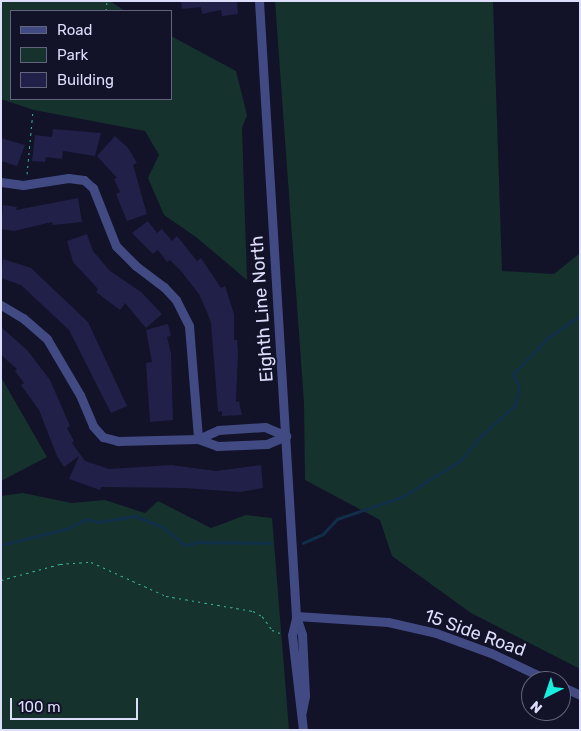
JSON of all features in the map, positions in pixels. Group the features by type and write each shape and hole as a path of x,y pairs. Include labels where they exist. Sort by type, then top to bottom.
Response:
{"street":[{"name":"Eighth Line North","path":"259,1 296,616 302,634 305,696 302,712 303,730"},
{"path":"1,182 26,185 68,178 84,180 93,188 116,246 176,300 189,326 198,439"},
{"path":"1,305 47,339 80,395 93,426 102,437 118,441 198,439 217,446 267,444 286,436"},
{"path":"198,439 218,430 265,427 286,436"},
{"name":"15 Side Road","path":"296,616 388,622 436,633 492,653 529,671"}],"path":[{"path":"26,185 33,111"},
{"path":"1,580 60,564 91,562 166,596 253,611 262,616 272,630 288,636"}],"green space":[{"path":"1,1 110,1 124,10 10,10 10,100 172,100 172,37 236,71 247,115 242,128 247,280 196,237 164,215 148,178 159,155 145,131 34,110 1,99"},
{"path":"275,1 493,1 502,271 554,274 580,253 580,669 471,613 392,556 380,520 305,480 304,403"},
{"path":"1,377 47,457 1,481"},
{"path":"23,493 72,503 105,500 145,513 158,501 211,528 246,515 272,518 289,730 1,730 1,496"}],"building":[{"path":"181,1 237,1 238,14 222,16 221,10 202,14 201,7 182,9"},
{"path":"53,129 101,133 95,156 63,151 62,159 46,157 45,162 32,161 35,135 52,137"},
{"path":"115,136 128,148 137,163 133,165 147,214 127,221 116,194 120,192 114,179 117,178 97,156"},
{"path":"1,138 25,145 17,166 1,161"},
{"path":"78,198 82,222 53,225 52,222 14,231 1,229 3,205 17,207 16,210"},
{"path":"148,221 157,233 162,229 172,241 177,236 197,261 201,258 221,288 225,286 234,314 234,340 237,340 238,353 236,402 239,401 242,415 222,416 222,411 218,412 211,323 207,312 199,294 181,271 170,260 167,262 158,250 153,254 132,233"},
{"path":"87,234 93,251 110,271 141,292 162,314 146,328 125,303 120,310 96,292 98,289 73,262 67,241"},
{"path":"3,259 31,268 88,322 127,406 111,413 69,330 21,285 1,278"},
{"path":"168,324 171,336 167,337 171,353 173,420 150,422 146,363 152,362 146,330"},
{"path":"1,327 28,351 50,380 70,426 67,428 74,441 72,443 85,461 109,469 171,465 216,471 261,465 263,488 240,492 184,488 101,487 100,490 69,479 79,456 64,467 57,456 39,410 21,385 24,383 15,371 17,369 1,355"}],"waterway":[{"path":"303,543 323,534 337,519 402,497 461,460 482,435 515,405 519,387 513,374 548,338 580,316"},
{"path":"1,545 69,528 87,519 100,522 135,516 163,527 185,545 201,542 271,543"}]}
